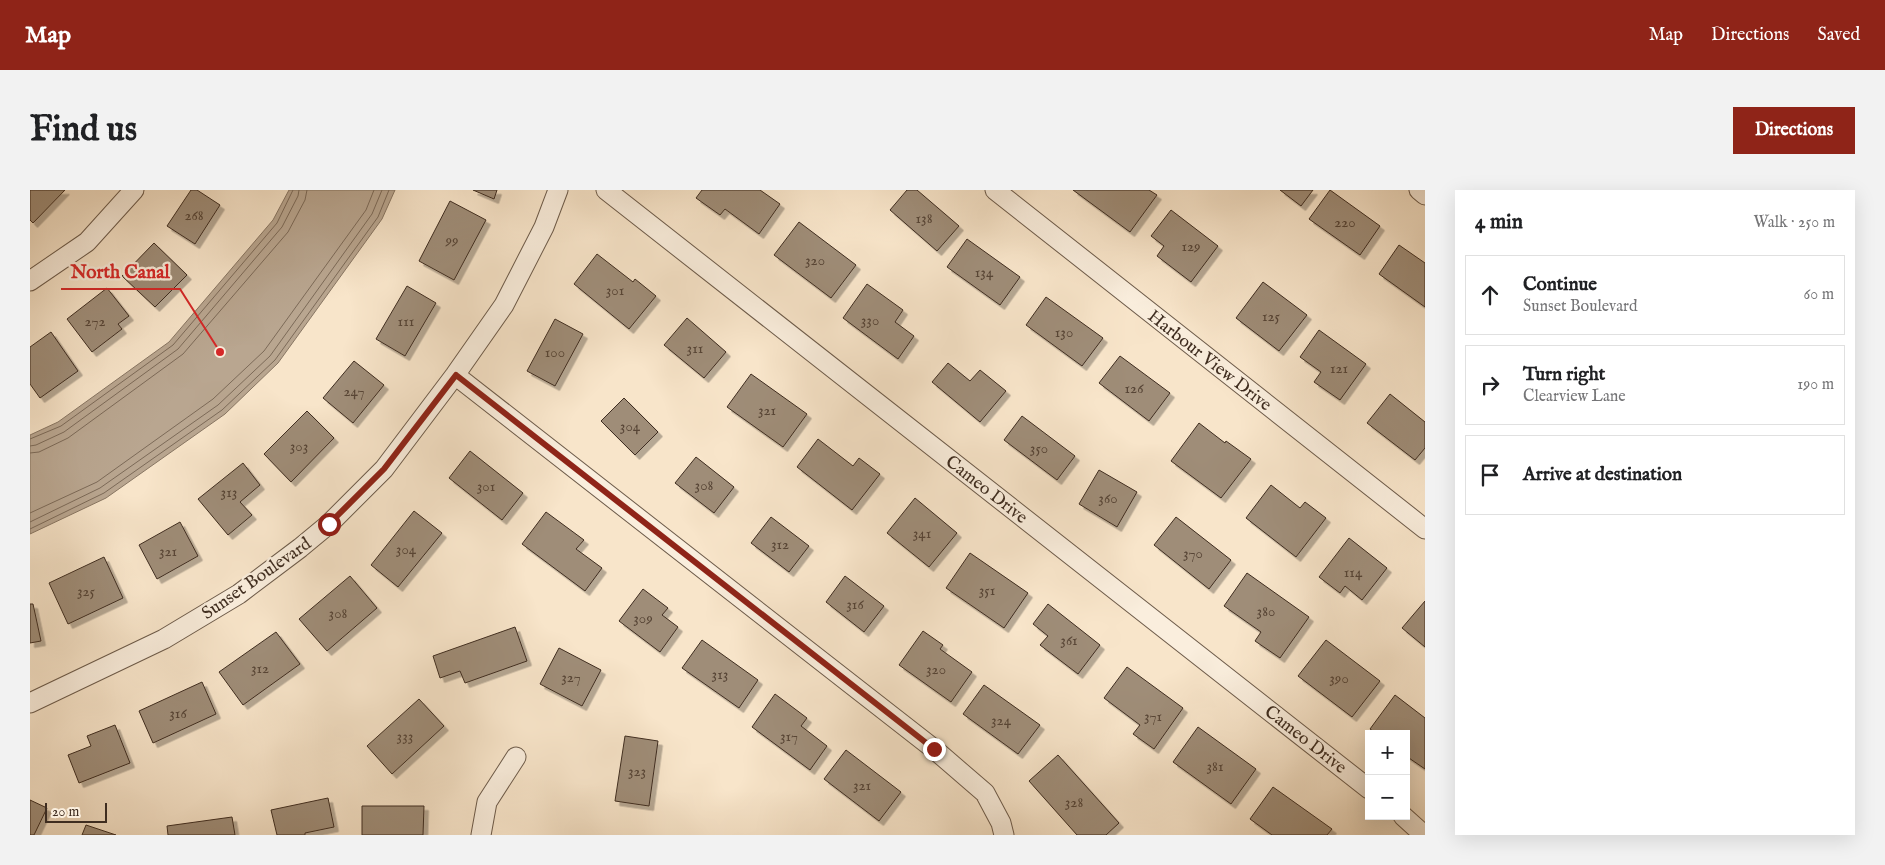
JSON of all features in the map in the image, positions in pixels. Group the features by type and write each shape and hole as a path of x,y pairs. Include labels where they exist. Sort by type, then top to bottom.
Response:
{"street":[{"path":"33,276 87,242 134,190"},
{"name":"Sunset Boulevard","path":"30,703 164,639 239,594 329,524 384,469 456,375 504,305 544,227 558,190"},
{"name":"Cameo Drive","path":"606,190 1365,786"},
{"name":"Harbour View Drive","path":"996,190 1425,529"},
{"path":"1419,190 1425,194"},
{"path":"456,375 934,749 985,793 1001,823 1004,835"},
{"path":"480,835 487,802 516,757"},
{"path":"1407,820 1424,835"}],"water":[{"path":"289,190 395,190 382,219 278,363 225,414 106,498 30,534 30,435 58,422 169,342 273,220"}],"building":[{"path":"30,190 65,190 33,223 30,220"},
{"path":"191,190 197,190 220,205 195,244 167,226"},
{"path":"473,190 497,190 494,199"},
{"path":"702,190 760,190 780,204 759,234 725,209 720,215 696,198"},
{"path":"907,190 917,190 959,226 937,251 890,210"},
{"path":"1073,190 1149,190 1157,195 1130,232"},
{"path":"1280,190 1313,190 1301,206"},
{"path":"1330,190 1380,226 1360,255 1309,219"},
{"path":"450,201 486,220 454,280 419,261"},
{"path":"1171,210 1218,246 1191,282 1157,256 1164,246 1151,236"},
{"path":"799,222 856,265 831,298 774,255"},
{"path":"967,239 1020,277 1000,305 947,267"},
{"path":"154,243 187,275 155,307 122,276"},
{"path":"1399,245 1425,263 1425,307 1379,274"},
{"path":"597,254 633,282 635,279 656,296 629,329 574,284"},
{"path":"1263,282 1307,315 1279,351 1236,318"},
{"path":"867,284 903,310 895,322 914,336 898,359 843,318"},
{"path":"407,286 436,303 405,356 376,339"},
{"path":"107,288 129,316 118,324 122,329 92,352 67,319"},
{"path":"1046,297 1103,338 1082,366 1026,325"},
{"path":"687,318 726,352 704,378 664,345"},
{"path":"555,319 583,334 555,386 527,371"},
{"path":"1319,330 1366,364 1340,400 1314,382 1321,372 1300,357"},
{"path":"51,332 78,371 40,398 30,384 30,347"},
{"path":"1120,356 1170,393 1149,421 1099,383"},
{"path":"354,361 384,385 353,423 323,398"},
{"path":"948,363 970,381 980,370 1006,391 980,422 932,382"},
{"path":"751,374 807,414 783,447 727,407"},
{"path":"1390,394 1425,422 1425,448 1415,460 1367,423"},
{"path":"624,398 658,432 635,455 601,421"},
{"path":"307,411 334,438 291,482 264,454"},
{"path":"1022,416 1075,456 1057,480 1004,440"},
{"path":"1199,423 1225,443 1226,441 1251,459 1221,498 1171,461"},
{"path":"818,439 853,466 859,458 880,474 852,510 797,467"},
{"path":"470,451 523,493 502,520 449,478"},
{"path":"696,457 734,487 714,513 675,483"},
{"path":"243,463 260,485 240,502 252,515 228,535 198,499"},
{"path":"1099,470 1137,492 1117,527 1079,504"},
{"path":"1271,485 1300,508 1305,502 1326,518 1296,557 1246,518"},
{"path":"915,498 957,533 929,567 887,533"},
{"path":"414,511 442,533 398,587 371,565"},
{"path":"546,512 584,540 576,549 602,568 585,591 522,544"},
{"path":"771,517 809,546 789,572 751,543"},
{"path":"1176,517 1231,560 1209,589 1154,545"},
{"path":"180,522 198,556 157,579 139,545"},
{"path":"1349,538 1387,568 1362,600 1345,586 1340,593 1319,577"},
{"path":"970,553 1028,593 1004,628 946,588"},
{"path":"104,557 123,598 68,624 49,583"},
{"path":"1247,573 1309,617 1280,658 1255,641 1261,632 1224,606"},
{"path":"350,576 377,608 327,651 299,619"},
{"path":"845,576 884,606 864,632 826,602"},
{"path":"643,589 668,608 662,615 678,627 660,652 619,621"},
{"path":"1425,601 1425,647 1402,628"},
{"path":"30,604 33,604 41,641 30,643"},
{"path":"1048,604 1100,645 1078,674 1040,645 1048,636 1033,624"},
{"path":"515,627 527,661 465,683 460,671 440,678 433,656"},
{"path":"923,631 943,645 940,649 972,672 951,702 899,665"},
{"path":"276,632 300,664 243,705 219,672"},
{"path":"702,640 758,680 739,708 682,668"},
{"path":"1326,640 1380,681 1352,717 1298,676"},
{"path":"559,648 601,670 582,706 540,684"},
{"path":"1127,667 1183,708 1154,749 1133,734 1140,725 1104,698"},
{"path":"202,682 216,714 153,743 139,711"},
{"path":"984,685 1040,725 1018,754 963,714"},
{"path":"775,694 807,718 801,726 827,746 810,770 752,727"},
{"path":"1395,695 1425,718 1425,769 1410,759 1410,730 1370,729"},
{"path":"419,699 444,726 392,774 367,746"},
{"path":"115,725 130,763 79,783 68,755 91,746 87,736"},
{"path":"1198,727 1256,769 1231,804 1173,762"},
{"path":"625,736 658,741 649,806 615,801"},
{"path":"846,750 901,792 879,821 824,779"},
{"path":"1058,755 1119,823 1106,835 1077,835 1029,781"},
{"path":"1273,787 1332,829 1327,835 1272,835 1250,819"},
{"path":"328,798 334,827 305,833 305,835 277,835 271,810"},
{"path":"30,800 47,808 34,835 30,835"},
{"path":"362,806 424,806 423,835 362,835"},
{"path":"232,817 235,835 168,835 167,826"},
{"path":"86,825 116,835 82,835"}],"place":[{"name":"North Canal","path":"220,352"}],"route":[{"path":"329,524 384,469 456,375 934,749"}]}
